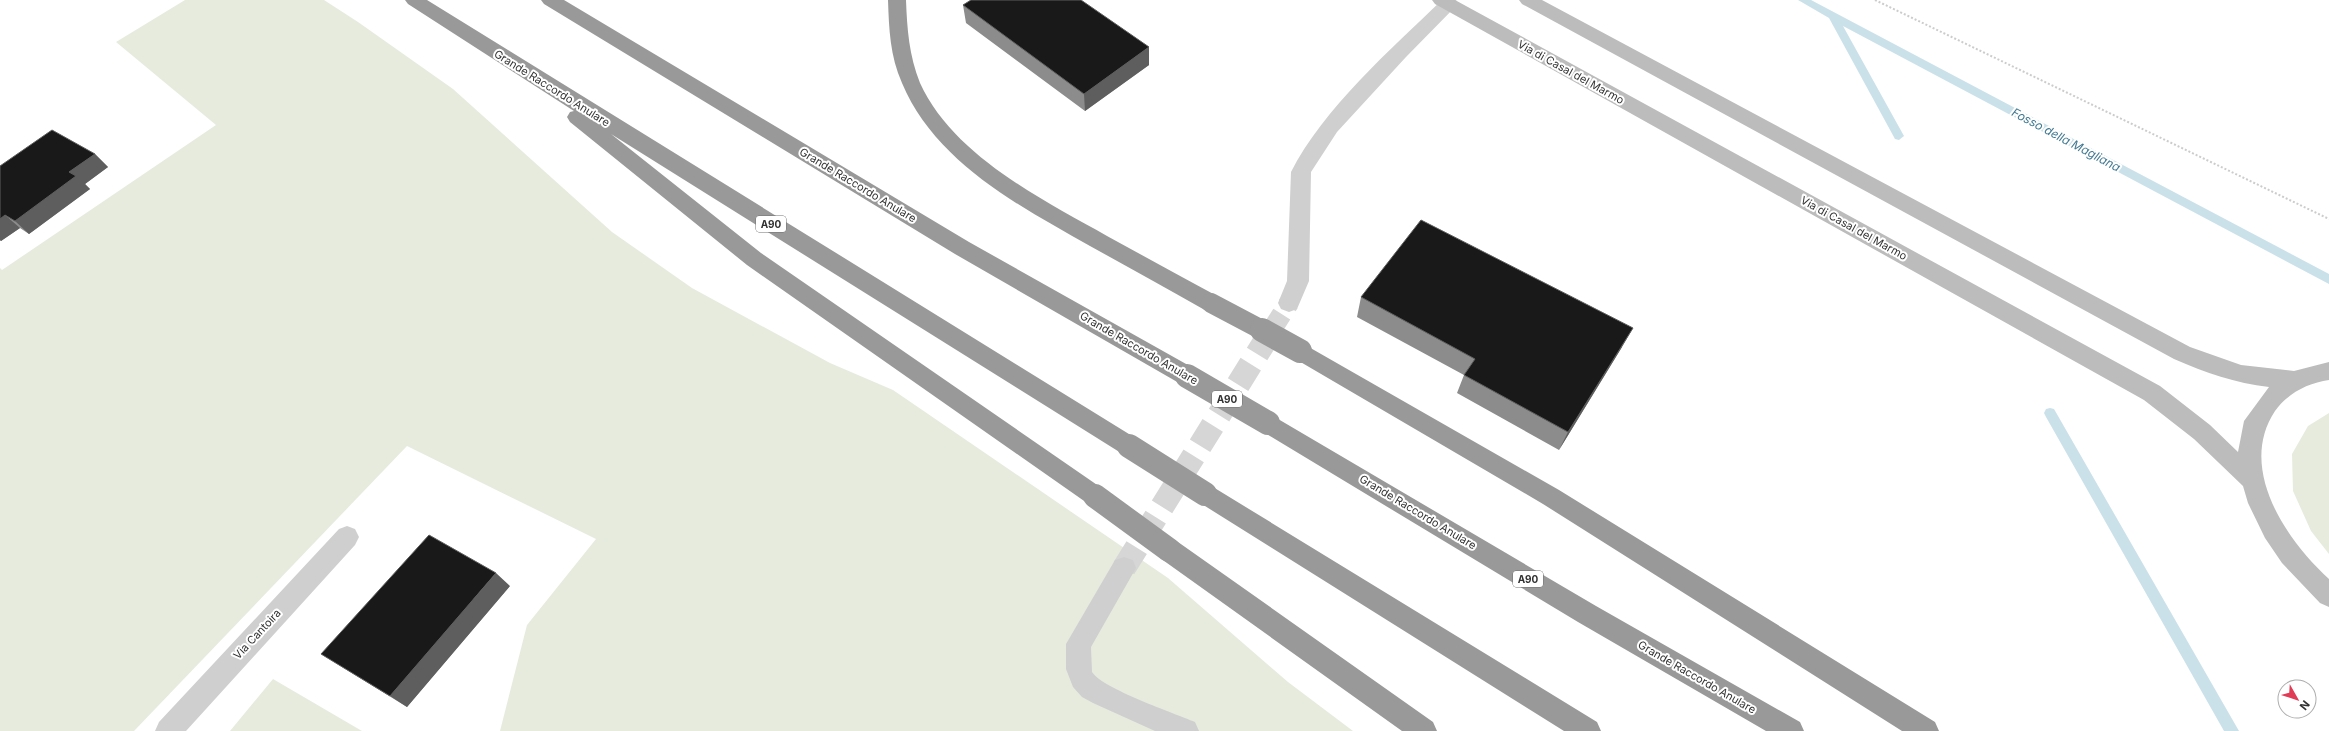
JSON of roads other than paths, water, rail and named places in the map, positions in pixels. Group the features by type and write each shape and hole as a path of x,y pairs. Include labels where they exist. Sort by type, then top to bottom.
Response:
{"highway":[{"name":"Grande Raccordo Anulare","path":"414,0 501,56 1588,731"},
{"name":"Grande Raccordo Anulare","path":"550,0 955,244 1268,423 1587,614 1791,731"},
{"path":"897,0 899,46 904,64 923,103 936,124 957,148 993,178 1025,199 1300,351 1551,497 1926,731"},
{"path":"501,56 754,259 1094,496 1424,731"}],"main road":[{"path":"1528,0 2182,353 2220,368 2241,374 2295,381"},
{"name":"Via di Casal del Marmo","path":"1445,2 2152,393 2202,432 2251,479"},
{"path":"2329,371 2295,381 2276,393 2267,402 2258,418 2252,437 2250,457 2251,479 2261,507 2276,536 2298,564 2329,595"}],"street":[{"path":"1289,303 1298,281 1301,172 1307,160 1330,127 1445,2"},
{"name":"Via Cantoira","path":"168,731 346,537"},
{"path":"1124,568 1079,644 1078,658 1081,676 1093,690 1186,731"}],"waterway":[{"name":"Fosso della Magliana","path":"1803,0 2329,279"},
{"path":"1833,16 1899,136"},
{"path":"2050,413 2232,731"}],"tunnel":[{"path":"1271,331 1289,303"},
{"path":"1124,568 1272,330"}]}
